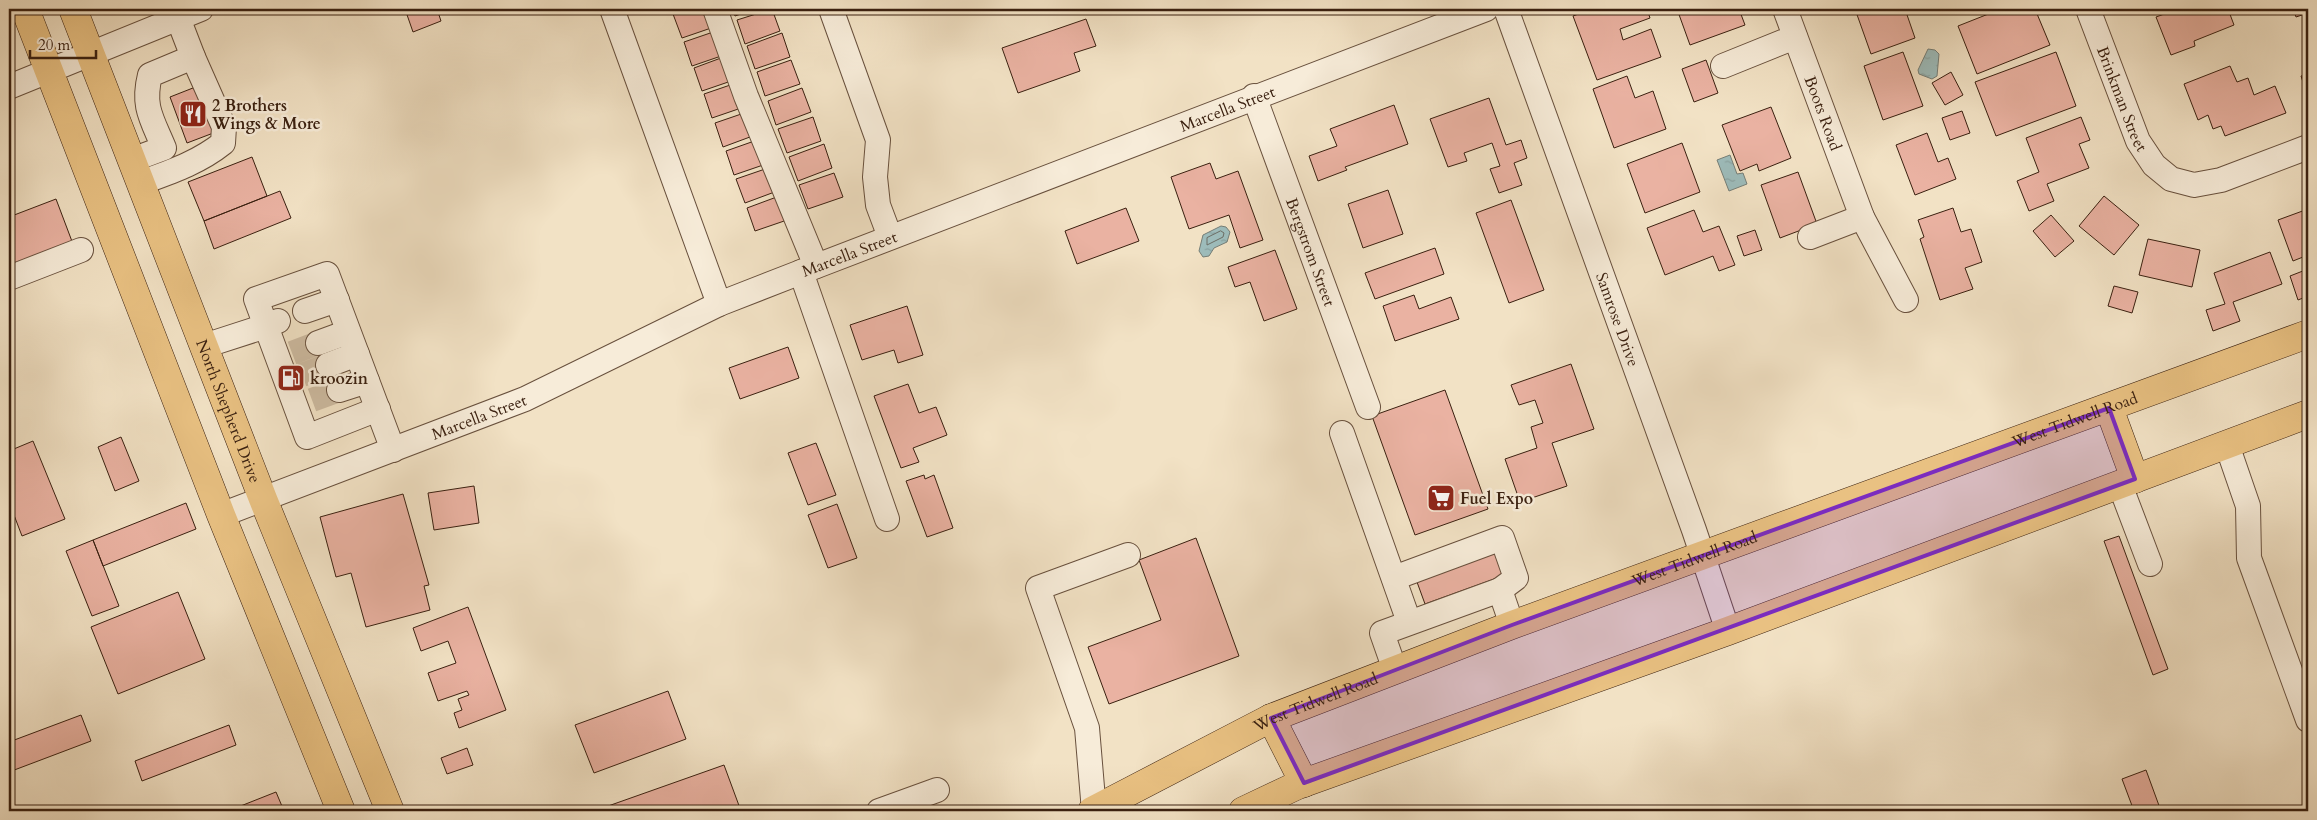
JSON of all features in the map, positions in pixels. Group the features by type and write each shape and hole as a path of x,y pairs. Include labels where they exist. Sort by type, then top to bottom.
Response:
{"main road":[{"path":"25,9 221,515 341,811"},
{"name":"North Shepherd Drive","path":"73,9 263,499 390,811"},
{"name":"West Tidwell Road","path":"1093,811 1271,718 1512,625 2308,334"},
{"path":"2109,408 2128,482"},
{"path":"1243,811 1304,783 1728,631 2308,414"},
{"path":"1271,718 1304,783"}],"street":[{"path":"9,87 90,52 201,9"},
{"path":"612,9 719,304"},
{"path":"715,9 808,269 887,519"},
{"path":"830,9 878,140 874,178 878,205 890,237"},
{"name":"Marcella Street","path":"221,515 525,400 719,304 1254,96 1486,9"},
{"name":"Samrose Drive","path":"1506,9 1703,556 1728,631"},
{"name":"Boots Road","path":"1785,9 1862,217 1906,300"},
{"name":"Brinkman Street","path":"2088,9 2138,142 2154,165 2171,179 2194,185 2221,180 2308,147"},
{"path":"136,171 185,167 209,154 224,143 224,127 178,18"},
{"path":"1723,66 1795,37"},
{"path":"136,171 164,148 146,106 146,89 150,75 193,57"},
{"name":"Bergstrom Street","path":"1254,96 1368,407"},
{"path":"115,117 146,106"},
{"path":"1810,237 1862,217"},
{"path":"9,278 81,250"},
{"path":"378,409 307,437 304,402 272,324 256,299 327,274 366,381 378,409 393,450"},
{"path":"305,311 337,300"},
{"path":"204,346 272,324"},
{"path":"318,343 348,332"},
{"path":"328,365 356,354"},
{"path":"339,390 366,381"},
{"path":"1342,433 1409,622"},
{"path":"2227,445 2248,506 2249,558 2308,720"},
{"path":"2128,482 2150,564"},
{"path":"1394,578 1502,538 1516,578 1500,590 1382,633 1395,670"},
{"path":"1093,811 1087,728 1038,588 1128,555"},
{"path":"1500,590 1512,625"},
{"path":"879,811 938,790"}],"highlighted area":[{"path":"2109,408 2135,479 1304,783 1271,718 1512,625"}],"water":[{"path":"1928,49 1935,50 1939,54 1937,76 1932,79 1919,74 1918,70"},
{"path":"1730,155 1737,174 1743,173 1747,184 1729,191 1717,160"},
{"path":"1221,226 1226,227 1230,232 1227,242 1214,248 1209,256 1203,257 1199,251 1203,235"}],"building":[{"path":"405,9 437,9 441,21 413,32"},
{"path":"689,9 711,9 717,26 682,38 673,14"},
{"path":"732,9 755,9 735,16"},
{"path":"772,9 780,31 745,44 737,20"},
{"path":"1592,9 1647,9 1650,18 1620,29 1623,40 1651,29 1661,57 1597,80 1573,16"},
{"path":"1677,9 1739,9 1745,25 1690,45"},
{"path":"1855,9 1905,9 1915,38 1871,54"},
{"path":"2001,9 2035,9 2050,45 1977,74 1958,26"},
{"path":"2178,9 2228,9 2234,25 2194,41 2195,46 2171,55 2156,17"},
{"path":"2293,9 2308,9 2308,13 2296,17"},
{"path":"1086,19 1096,46 1074,53 1080,71 1018,93 1002,48"},
{"path":"719,30 727,54 692,66 684,42"},
{"path":"782,33 790,57 755,69 747,46"},
{"path":"1903,52 1923,106 1883,120 1864,66"},
{"path":"2056,52 2076,106 1996,136 1975,82"},
{"path":"729,55 737,79 702,91 694,68"},
{"path":"791,60 800,84 765,96 757,72"},
{"path":"1706,60 1718,93 1694,102 1682,69"},
{"path":"2230,66 2237,82 2248,78 2254,95 2275,86 2286,113 2225,136 2221,126 2213,129 2208,115 2198,120 2184,84"},
{"path":"1951,72 1963,95 1945,105 1932,83"},
{"path":"2308,74 2308,98 2301,76"},
{"path":"1627,76 1635,98 1653,91 1666,129 1614,148 1593,89"},
{"path":"739,82 747,106 712,118 704,94"},
{"name":"2 Brothers Wings & More","path":"198,86 216,132 187,143 170,97"},
{"path":"802,88 811,112 776,125 768,101"},
{"path":"1489,98 1506,145 1521,140 1527,158 1514,163 1522,185 1499,193 1490,169 1500,166 1492,143 1464,153 1467,161 1448,167 1430,119"},
{"path":"1394,105 1408,144 1345,167 1347,170 1318,181 1309,156 1337,146 1330,129"},
{"path":"1771,107 1791,158 1759,171 1757,164 1740,171 1722,125"},
{"path":"750,111 758,134 723,147 715,123"},
{"path":"1962,111 1970,133 1950,140 1942,118"},
{"path":"813,117 821,141 787,153 778,129"},
{"path":"2081,117 2090,140 2079,144 2089,168 2047,184 2054,201 2029,211 2017,181 2039,172 2026,138"},
{"path":"1927,133 1938,162 1948,158 1956,179 1915,195 1896,145"},
{"path":"760,139 769,163 734,175 726,151"},
{"path":"1682,143 1700,192 1645,213 1627,164"},
{"path":"824,144 832,168 798,181 789,157"},
{"path":"252,157 267,196 204,221 188,182"},
{"path":"1210,163 1216,179 1238,171 1263,240 1240,248 1229,215 1189,229 1171,177"},
{"path":"771,167 780,190 745,203 736,179"},
{"path":"1798,172 1817,224 1780,238 1761,185"},
{"path":"834,173 843,197 808,209 799,185"},
{"path":"1388,190 1403,234 1363,248 1348,204"},
{"path":"280,191 291,218 214,249 204,221"},
{"path":"782,195 790,219 755,231 747,208"},
{"path":"2104,196 2139,225 2114,255 2079,226"},
{"path":"56,199 73,244 9,269 9,217"},
{"path":"1511,200 1544,290 1509,303 1476,213"},
{"path":"1126,208 1139,241 1077,264 1065,231"},
{"path":"1953,208 1961,232 1971,229 1982,262 1965,268 1973,289 1940,300 1920,239 1924,237 1918,220"},
{"path":"2308,209 2308,255 2293,261 2278,220"},
{"path":"1694,210 1703,232 1719,226 1735,265 1719,271 1713,256 1665,275 1647,228"},
{"path":"2051,215 2074,241 2055,257 2033,231"},
{"path":"1755,230 1762,250 1744,256 1737,236"},
{"path":"2148,239 2200,250 2192,287 2139,275"},
{"path":"1435,248 1444,274 1375,299 1365,273"},
{"path":"1275,250 1297,309 1264,321 1250,282 1235,287 1228,267"},
{"path":"2270,252 2282,284 2233,302 2240,321 2213,331 2206,310 2225,304 2214,273"},
{"path":"2308,269 2308,296 2298,300 2290,276"},
{"path":"2114,286 2138,292 2132,313 2108,306"},
{"path":"1414,295 1419,309 1451,297 1459,319 1395,341 1383,306"},
{"path":"907,306 923,355 898,363 894,350 862,360 850,325"},
{"path":"788,347 799,378 740,399 729,368"},
{"path":"1571,364 1594,429 1552,443 1567,486 1520,502 1505,459 1537,448 1531,427 1543,423 1535,400 1519,405 1511,385"},
{"path":"908,384 919,413 936,407 947,435 913,448 919,462 901,468 874,396"},
{"path":"1445,390 1488,509 1415,535 1372,416"},
{"path":"121,437 139,481 115,491 98,447"},
{"path":"33,441 65,519 22,536 9,502 9,451"},
{"path":"816,443 836,495 808,505 788,453"},
{"path":"924,475 925,479 934,475 953,528 927,537 906,481"},
{"path":"474,486 479,523 434,530 428,493"},
{"path":"403,494 429,585 424,586 430,610 366,627 351,573 336,577 320,517"},
{"path":"186,503 196,529 103,566 93,540"},
{"path":"837,504 857,558 828,568 808,515"},
{"path":"2119,536 2168,669 2153,675 2104,541"},
{"path":"1196,538 1239,656 1109,704 1088,647 1161,620 1139,560"},
{"path":"93,540 119,606 92,616 66,551"},
{"path":"1503,550 1511,573 1425,604 1417,582"},
{"path":"178,592 205,659 118,694 91,627"},
{"path":"468,607 506,710 459,728 454,713 462,710 458,699 469,695 467,691 438,701 428,673 456,663 448,641 421,651 413,628"},
{"path":"668,691 686,739 594,773 575,725"},
{"path":"81,715 91,741 9,772 9,742"},
{"path":"229,725 236,745 142,781 135,761"},
{"path":"467,748 473,765 447,774 441,758"},
{"path":"724,765 741,811 594,811"},
{"path":"2146,770 2161,811 2134,811 2122,779"},
{"path":"276,792 284,811 228,811"}],"tunnel":[{"path":"292,353 318,343"},
{"path":"302,375 328,365"},
{"path":"312,400 339,390"}],"place":[{"name":"2 Brothers Wings & More","path":"193,114"},
{"name":"kroozin","path":"291,378"},
{"name":"Fuel Expo","path":"1441,498"}]}
